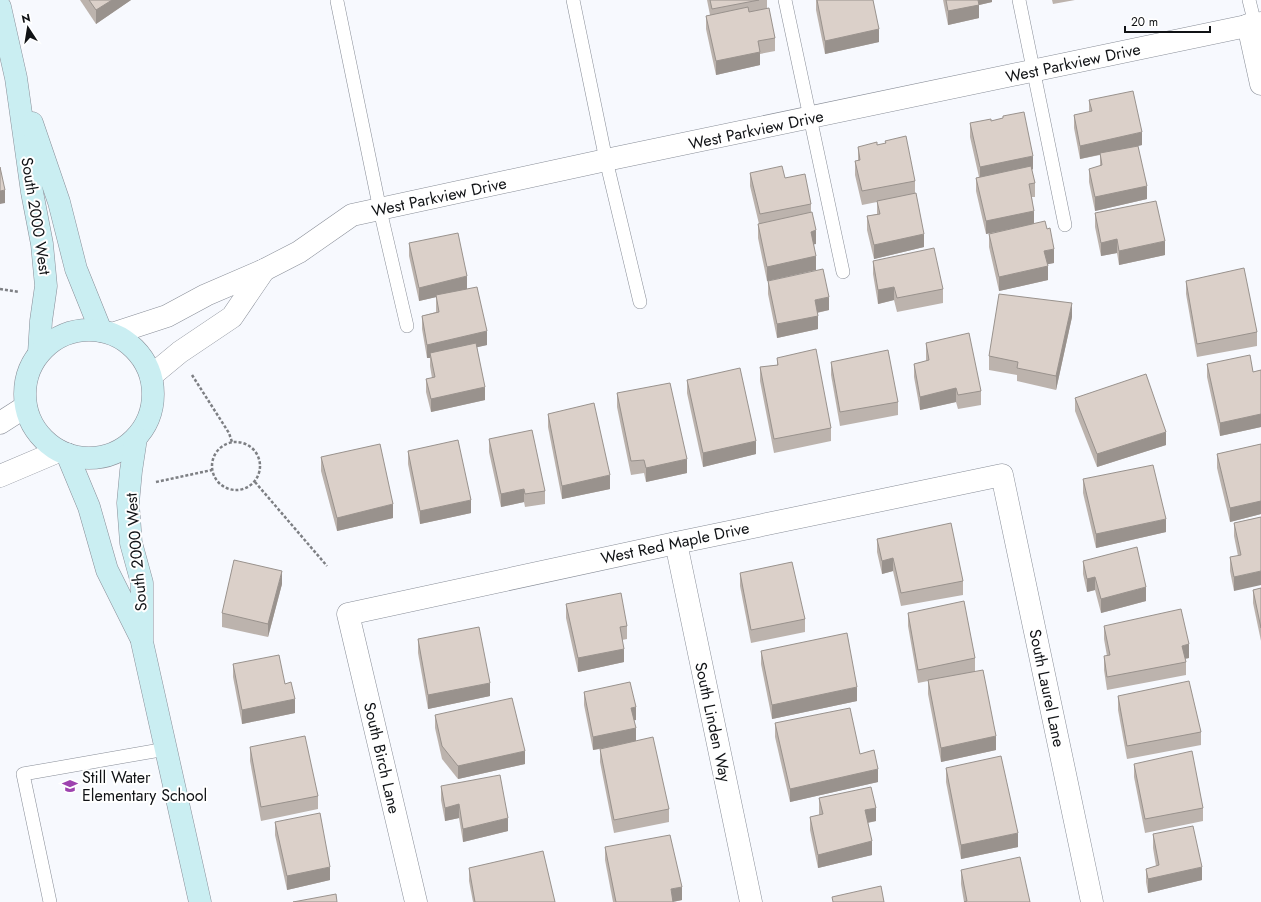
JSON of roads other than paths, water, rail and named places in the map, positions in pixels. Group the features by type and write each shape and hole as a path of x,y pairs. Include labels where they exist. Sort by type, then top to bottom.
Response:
{"street":[{"name":"South 2000 West","path":"0,7 16,78 32,192 42,244 46,286 38,353"},
{"name":"West Parkview Drive","path":"108,332 167,316 206,295 264,270 298,252 352,216 606,160 1255,24"},
{"path":"1255,24 1261,84"},
{"name":"South 2000 West","path":"16,78 59,202 76,269 108,332"},
{"name":"West Parkview Drive","path":"151,376 180,352 232,317 264,270"},
{"path":"90,329 108,332 128,342 142,357 151,376 154,398 148,420 136,438 119,451 100,458 79,458 63,453 44,440 32,425 25,407 24,388 29,370 38,353 53,340 71,332 90,329"},
{"path":"0,423 25,407"},
{"name":"South 2000 West","path":"136,438 128,503 131,543 142,583 142,642"},
{"path":"0,476 63,453"},
{"name":"South 2000 West","path":"63,453 89,507 108,570 142,642 200,902"},
{"name":"West Red Maple Drive","path":"348,614 676,543 1002,475"},
{"name":"South Laurel Lane","path":"1002,475 1092,902"},
{"name":"South Linden Way","path":"676,543 751,902"},
{"name":"South Birch Lane","path":"348,614 416,902"}],"lane":[{"path":"573,0 606,160 640,302"},
{"path":"785,0 843,272"},
{"path":"1019,0 1065,225"},
{"path":"1250,0 1255,24"},
{"path":"337,1 380,210 407,326"},
{"path":"50,902 24,774 166,749"}],"place":[{"name":"Still Water Elementary School","path":"70,786"}]}
